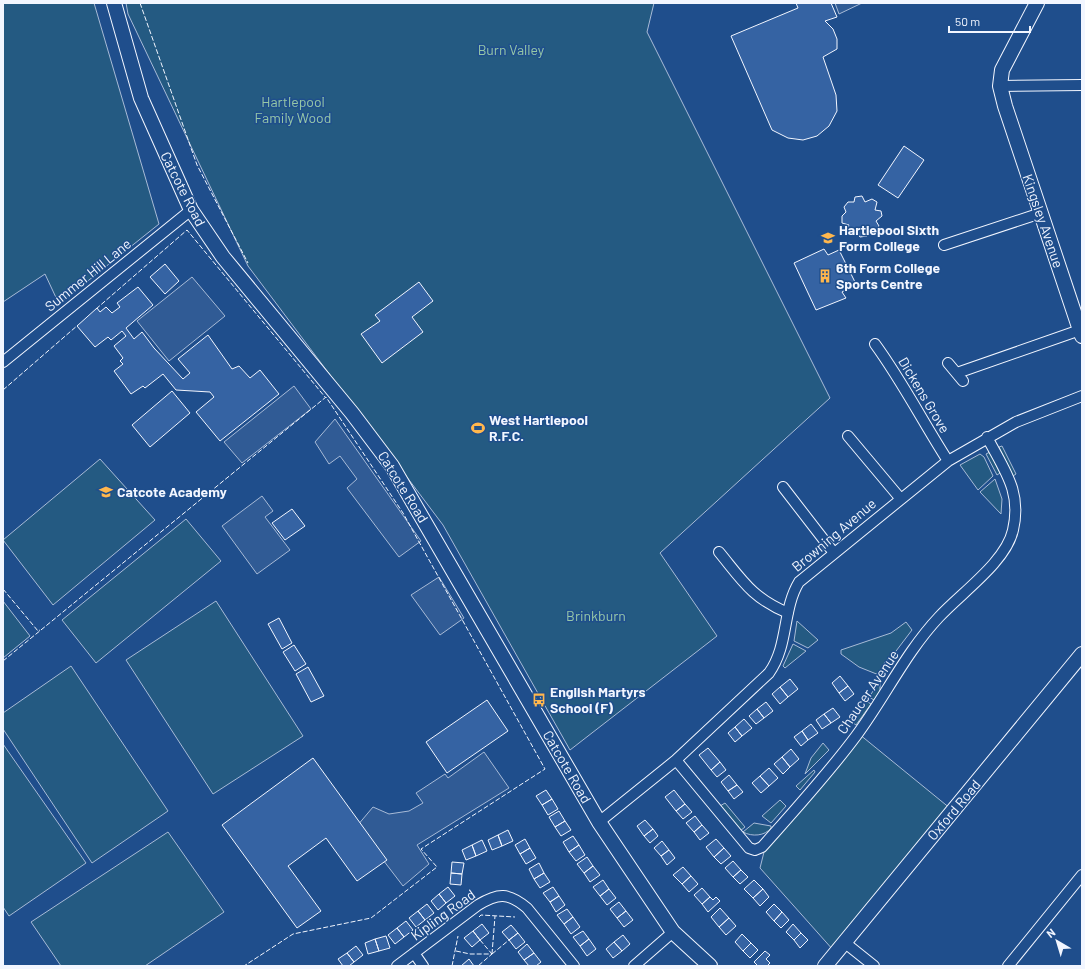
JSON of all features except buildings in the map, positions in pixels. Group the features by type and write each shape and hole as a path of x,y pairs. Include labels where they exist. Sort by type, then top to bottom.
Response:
{"street":[{"name":"Catcote Road","path":"114,3 142,98 191,210 223,257 357,419 392,466 599,822 673,932 710,966"},
{"path":"1037,3 1002,70 1000,86 1082,85"},
{"name":"Kingsley Avenue","path":"1000,86 1005,106 1081,333"},
{"name":"Summer Hill Lane","path":"3,362 191,210"},
{"path":"944,245 1041,213"},
{"path":"948,363 960,377 1081,333"},
{"name":"Dickens Grove","path":"875,344 892,367 923,422 948,461"},
{"name":"Browning Avenue","path":"599,822 676,760 769,673 782,645 793,591 799,582 900,498 948,461 987,437 1016,422 1082,396"},
{"path":"848,436 900,498"},
{"name":"Chaucer Avenue","path":"676,760 749,848 755,850 762,847 827,773 856,735 925,634 939,617 998,560 1007,547 1013,532 1016,501 1012,485 987,437"},
{"path":"783,487 834,552"},
{"path":"719,552 755,594 770,606 788,613"},
{"name":"Oxford Road","path":"825,966 1082,654"},
{"path":"1008,966 1082,874"},
{"name":"Kipling Road","path":"397,966 478,905 492,897 505,895 518,900 527,908 574,966"},
{"path":"634,966 673,932"},
{"path":"844,942 874,966"},
{"path":"414,953 423,966"}],"green space":[{"path":"3,3 94,3 159,224 59,304 45,274 3,302"},
{"path":"126,3 654,3 647,32 830,398 660,553 717,636 570,750 443,525 248,266 128,14"},
{"path":"1002,446 1016,474 1013,476 999,447"},
{"path":"990,452 1000,473 997,475 986,454"},
{"path":"980,454 984,457 993,476 978,490 960,465"},
{"path":"100,459 155,520 53,605 3,540"},
{"path":"995,479 1002,499 1001,514 980,492"},
{"path":"186,519 221,561 96,663 62,620"},
{"path":"3,601 30,636 3,658"},
{"path":"216,601 303,736 213,794 126,660"},
{"path":"797,621 818,640 808,648 794,641"},
{"path":"906,622 912,630 893,655 885,662 879,675 859,667 841,654 841,650 891,633"},
{"path":"793,644 806,651 785,668 783,666"},
{"path":"71,666 168,811 92,863 3,729 3,713"},
{"path":"880,681 880,691 874,700 869,697"},
{"path":"866,701 871,704 856,725 852,722"},
{"path":"859,734 951,809 834,951 760,868 765,848"},
{"path":"823,743 829,750 805,774 811,758"},
{"path":"3,744 86,863 9,916 3,907"},
{"path":"814,770 815,772 800,790 796,786"},
{"path":"780,800 786,806 771,823 762,816"},
{"path":"725,803 745,827 740,831 720,806"},
{"path":"754,823 771,826 771,828 765,833 758,835 750,835 743,832"},
{"path":"168,832 224,912 145,966 61,966 31,922"}],"shaded area":[{"path":"835,3 862,3 839,14"},
{"path":"192,277 225,316 169,361 137,321"},
{"path":"294,386 311,409 242,463 224,442"},
{"path":"335,419 421,541 399,557 347,488 357,479 340,456 329,464 315,442"},
{"path":"262,496 273,511 265,517 290,550 257,574 222,526"},
{"path":"439,577 464,618 440,635 411,595"},
{"path":"484,752 509,788 417,845 429,864 403,886 357,826 373,807 389,814 409,811 423,803 416,793 445,774 448,778"}],"fence":[{"path":"140,3 197,165 248,263"},
{"path":"96,309 187,230 325,397"},
{"path":"3,390 78,325"},
{"path":"3,661 326,397 403,513 545,769 421,849 437,867 371,918 293,934 244,966"},
{"path":"3,589 38,631 40,630"},
{"path":"479,917 481,915 515,917"},
{"path":"492,954 495,916"},
{"path":"452,966 458,936"},
{"path":"480,940 492,954"},
{"path":"492,954 509,940"},
{"path":"456,951 470,954 492,954 478,966"}],"place":[{"name":"Hartlepool Sixth Form College","path":"828,238"},
{"name":"6th Form College Sports Centre","path":"825,276"},
{"name":"West Hartlepool R.F.C.","path":"478,428"},
{"name":"Catcote Academy","path":"106,492"},
{"name":"English Martyrs School (F)","path":"539,700"}],"park label":[{"name":"Burn Valley","path":"511,50"},
{"name":"Hartlepool Family Wood","path":"293,110"},
{"name":"Brinkburn","path":"596,616"}]}
